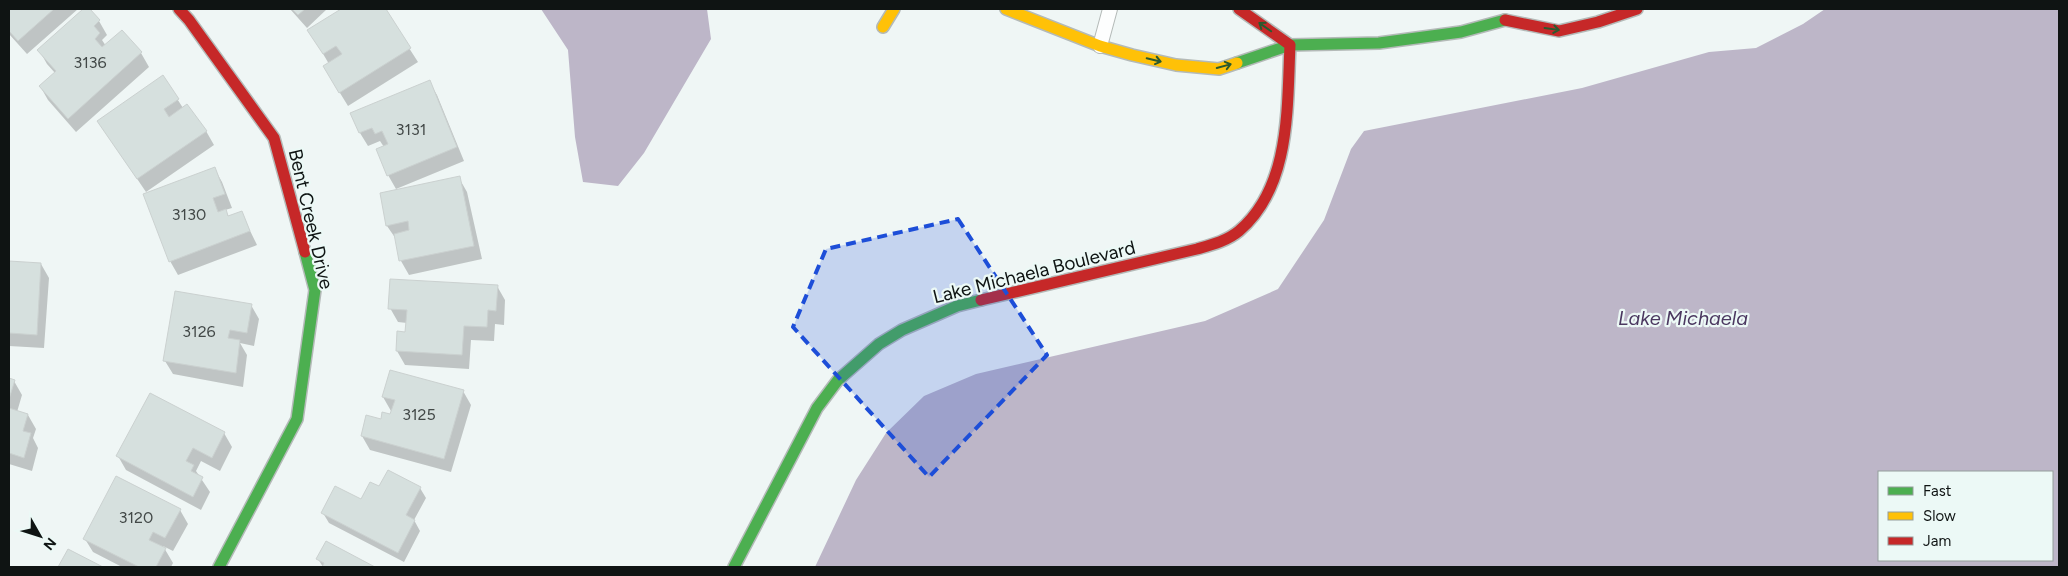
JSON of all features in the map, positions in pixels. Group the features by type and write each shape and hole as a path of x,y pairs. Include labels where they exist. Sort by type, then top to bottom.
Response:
{"street":[{"name":"Bent Creek Drive","path":"179,9 189,20 274,138 315,290 297,419 219,567"},
{"path":"883,27 894,9"},
{"path":"1006,9 1100,46 1176,65 1219,69 1290,44 1335,45 1379,42 1461,32 1504,20 1558,30 1598,22 1637,9"},
{"path":"1239,9 1290,44"},
{"path":"1504,20 1516,9"},
{"name":"Lake Michaela Boulevard","path":"734,567 817,408 838,380 879,344 902,330 957,306 1197,249 1217,243 1238,232 1258,208 1269,190 1275,172 1285,127 1290,44"}],"lane":[{"path":"1100,46 1110,9"}],"highlighted area":[{"path":"958,219 1047,355 929,477 793,327 826,249"}],"water":[{"path":"541,9 707,9 711,39 644,153 618,186 583,182 575,137 568,50"},
{"name":"Lake Michaela","path":"1825,9 2059,9 2059,567 815,567 856,480 886,433 924,396 976,374 1205,321 1278,289 1324,220 1351,149 1364,131 1582,88 1709,52 1756,48 1803,24"}],"building":[{"path":"9,9 54,9 18,41 9,31"},
{"path":"83,9 90,9 100,20 94,26 100,33 95,39 102,47 122,30 142,52 68,119 39,86 56,71 37,50"},
{"path":"292,9 305,9 298,15"},
{"path":"341,9 386,9 411,48 339,93 323,66 342,54 336,46 323,54 307,30"},
{"path":"163,75 179,99 164,109 169,117 187,104 207,131 137,179 97,121"},
{"path":"430,80 457,147 387,176 376,149 388,144 382,131 375,134 372,128 359,133 350,113"},
{"path":"215,167 225,194 213,198 218,212 226,209 228,216 242,211 250,231 169,262 143,194"},
{"path":"460,176 474,246 399,261 394,234 409,230 408,221 386,226 380,193"},
{"path":"9,261 41,263 37,335 9,333"},
{"path":"390,279 498,285 496,311 488,310 487,327 464,326 462,355 396,351 397,331 405,332 407,310 388,309"},
{"path":"175,291 252,304 247,333 230,330 228,338 240,340 236,373 163,361"},
{"path":"390,370 464,390 444,459 361,436 366,415 381,419 382,412 390,414 395,400 382,397"},
{"path":"9,378 15,380 9,399"},
{"path":"150,393 225,432 212,458 193,448 186,461 194,465 191,471 203,477 193,497 116,456"},
{"path":"9,408 28,414 23,431 31,433 24,458 9,453"},
{"path":"388,470 421,487 406,515 415,520 398,553 321,513 335,486 361,499 370,482 379,486"},
{"path":"116,476 181,509 165,538 153,532 149,540 166,548 156,567 139,567 83,539"},
{"path":"326,541 375,567 322,567 324,563 316,559"},
{"path":"68,549 103,567 58,567"}],"traffic: fast":[{"path":"1237,63 1290,45 1379,43 1461,32 1505,20"},
{"path":"219,567 297,419 315,290 305,252"},
{"path":"734,567 817,408 838,380 879,344 902,330 957,306 981,300"}],"traffic: slow":[{"path":"883,27 894,9"},
{"path":"1006,9 1100,46 1132,55 1176,65 1219,69 1237,63"}],"traffic: jam":[{"path":"179,9 189,20 274,138 305,252"},
{"path":"1239,9 1290,45"},
{"path":"1505,20 1559,31 1598,22 1637,9"},
{"path":"981,300 1197,249 1224,240 1239,231 1256,213 1268,192 1277,169 1283,145 1286,119 1290,45"}]}
